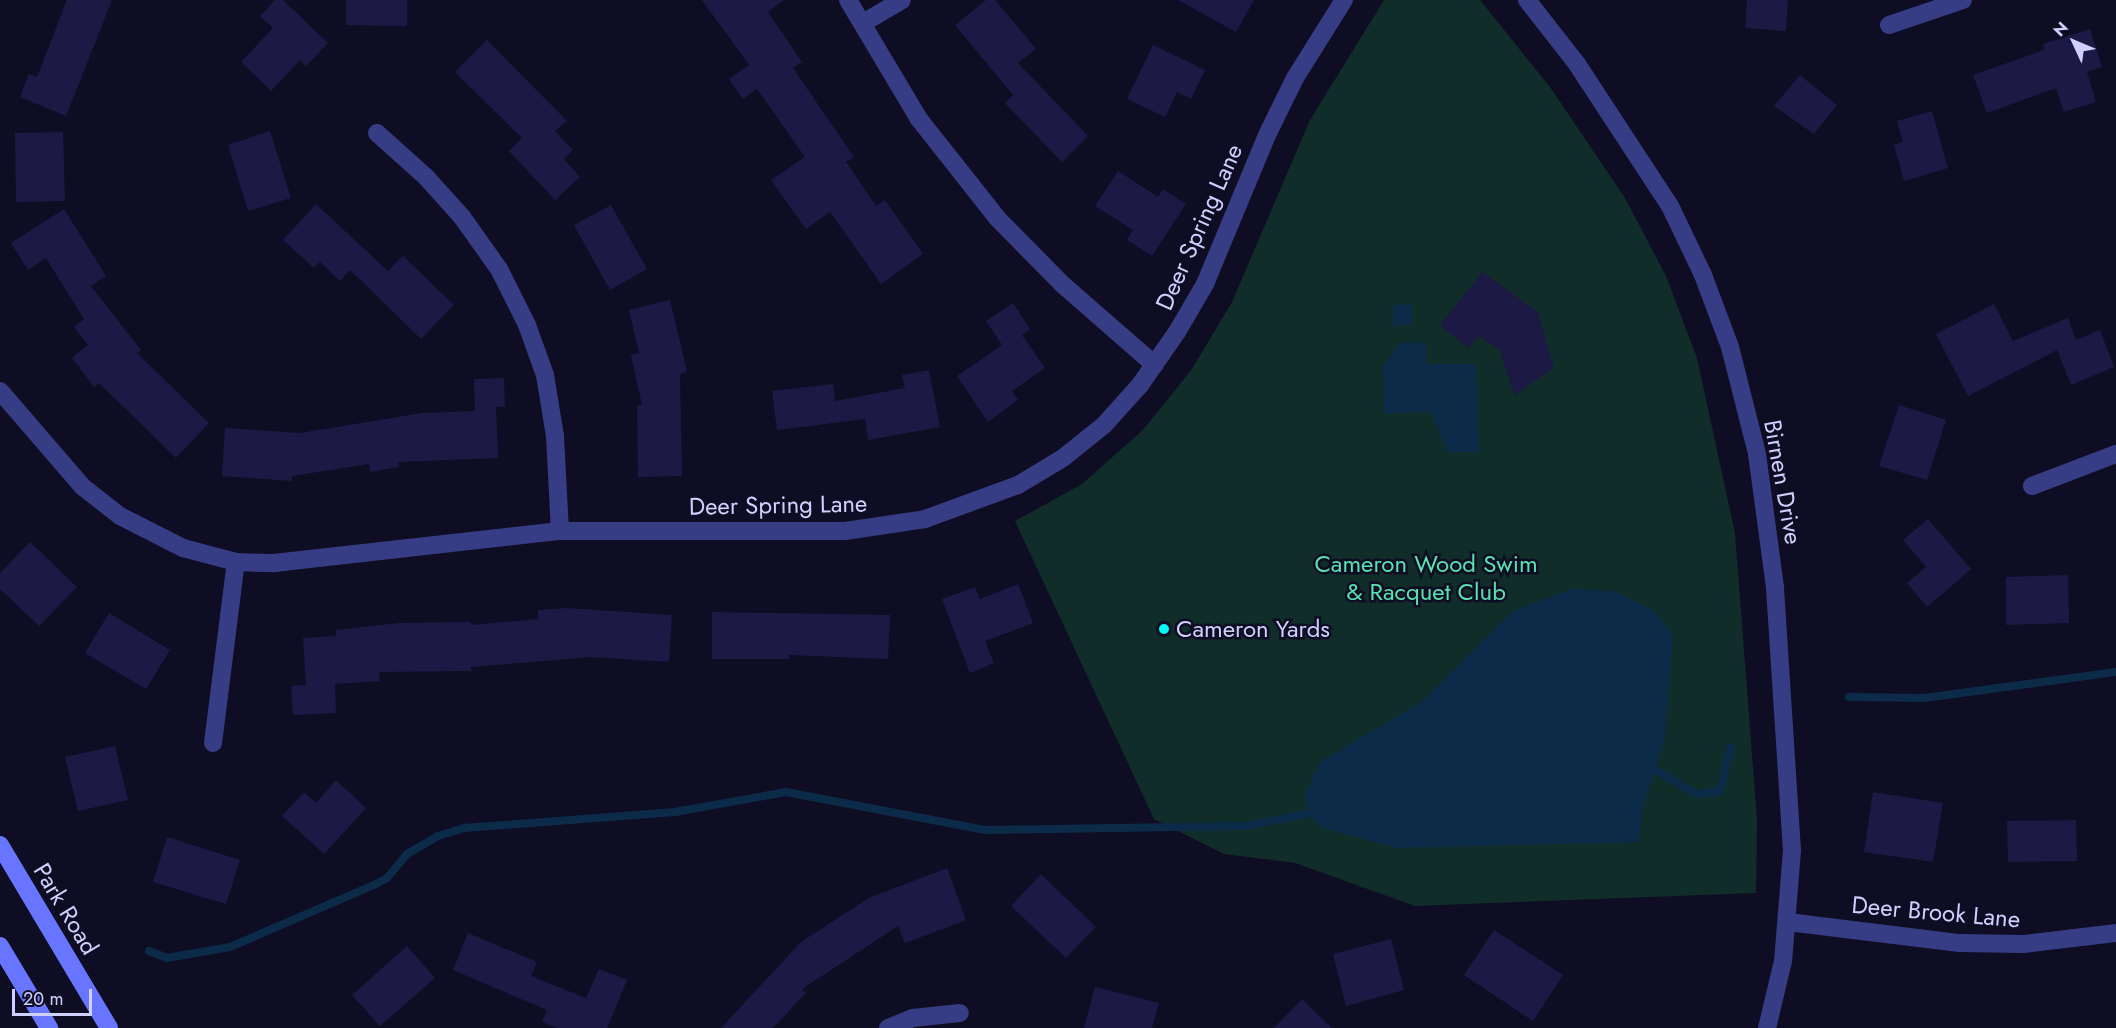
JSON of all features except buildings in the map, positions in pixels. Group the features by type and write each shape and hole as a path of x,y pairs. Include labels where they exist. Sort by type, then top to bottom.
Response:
{"main road":[{"name":"Park Road","path":"0,845 109,1028"},
{"path":"0,946 49,1028"}],"street":[{"path":"848,0 920,119 998,219 1062,284 1155,365"},
{"path":"863,23 902,0"},
{"name":"Deer Spring Lane","path":"0,391 83,487 120,516 183,548 236,561 274,563 560,531 845,531 925,519 1017,485 1063,458 1104,425 1155,365 1204,284 1256,157 1295,78 1344,0"},
{"name":"Birnen Drive","path":"1527,0 1577,64 1660,189 1703,275 1730,347 1757,454 1770,536 1791,818 1788,922 1767,1028"},
{"path":"1889,25 1963,0"},
{"path":"377,133 426,177 462,217 499,269 527,325 545,375 553,426 560,531"},
{"path":"2032,486 2116,454"},
{"path":"213,743 236,561"},
{"name":"Deer Brook Lane","path":"1788,922 1960,943 2024,944 2116,933"},
{"path":"888,1028 913,1018 960,1013"}],"green space":[{"name":"Cameron Wood Swim & Racquet Club","path":"1384,0 1480,0 1550,87 1625,198 1666,276 1697,358 1735,533 1757,820 1756,893 1415,906 1295,863 1224,854 1154,819 1015,521 1082,484 1143,430 1192,369 1232,302 1310,120"}],"water":[{"path":"1412,304 1412,324 1393,326 1393,305"},
{"path":"1426,342 1426,364 1476,364 1479,452 1447,452 1431,411 1384,414 1383,366 1400,343"},
{"path":"1571,589 1615,591 1653,610 1673,635 1665,737 1642,810 1639,842 1397,848 1323,828 1309,814 1305,795 1320,762 1423,701 1513,611"}],"waterway":[{"path":"1849,697 1924,698 2116,672"},
{"path":"1645,764 1697,794 1720,791 1731,747"},
{"path":"149,951 167,958 230,947 374,885 387,878 407,854 438,836 464,828 675,812 786,792 986,830 1245,826 1318,812"}],"place":[{"name":"Cameron Yards","path":"1164,629"}]}
